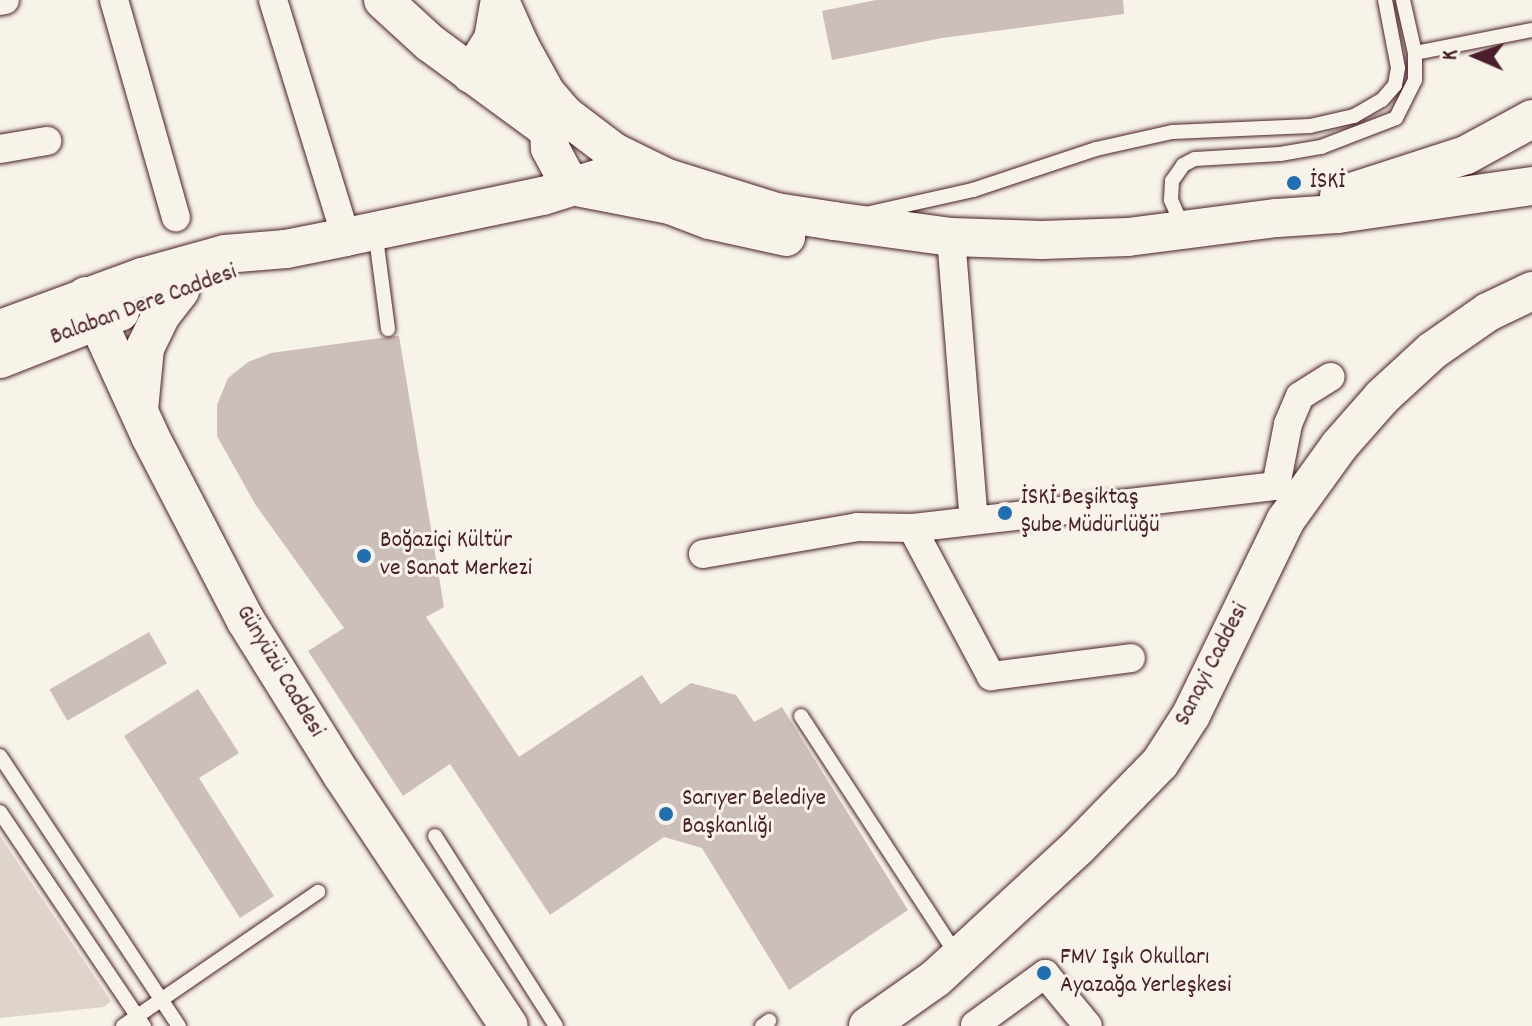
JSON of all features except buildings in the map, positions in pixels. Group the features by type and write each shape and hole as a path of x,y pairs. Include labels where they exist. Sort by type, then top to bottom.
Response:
{"street":[{"path":"114,0 176,217"},
{"path":"273,0 360,234"},
{"path":"383,0 482,82 667,178 776,212 951,237 1042,240 1185,231 1277,218 1338,214 1532,186"},
{"path":"482,82 500,0"},
{"path":"500,0 520,46 568,126"},
{"path":"482,82 511,73 520,46"},
{"path":"1277,218 1466,155 1532,119"},
{"path":"568,126 557,163 577,187 670,205 761,234 831,244 910,249 951,237"},
{"path":"0,149 47,141"},
{"path":"1466,155 1532,148"},
{"name":"Balaban Dere Caddesi","path":"0,359 80,313 225,254 286,249 360,234 577,187 606,176 667,178"},
{"path":"951,237 974,520"},
{"name":"Balaban Dere Caddesi","path":"0,329 180,291 231,277 286,249"},
{"path":"139,413 140,372 145,348 161,315 180,291"},
{"name":"Sanayi Caddesi","path":"868,1026 936,978 1078,847 1160,763 1191,715 1285,521 1339,446 1382,397 1432,351 1488,312 1532,291"},
{"name":"Günyüzü Caddesi","path":"80,313 139,413 246,621 350,788 509,1026"},
{"name":"Günyüzü Caddesi","path":"80,313 238,636 488,1026"},
{"path":"703,554 857,527 912,528 1276,486 1288,424 1300,396 1331,377"},
{"path":"912,528 991,676 1131,658"},
{"path":"975,1025 1045,974 1088,1026"}],"lane":[{"path":"834,221 973,190 1096,149 1172,132 1297,127 1354,116 1382,100 1395,85 1398,68 1385,0"},
{"path":"1185,231 1171,200 1172,181 1183,165 1195,159 1280,154 1321,147 1396,118 1415,80 1415,53 1403,0"},
{"path":"1415,53 1532,30"},
{"path":"360,234 388,329"},
{"path":"801,716 959,957"},
{"path":"0,756 179,1026"},
{"path":"0,812 141,1021"},
{"path":"435,836 556,1026"},
{"path":"123,1026 141,1021 161,1000 318,892"}],"shaded area":[{"path":"0,836 111,1001 104,1007 0,1018"}],"place":[{"name":"İSKİ","path":"1294,183"},
{"name":"İSKİ Beşiktaş Şube Müdürlüğü","path":"1005,513"},
{"name":"Boğaziçi Kültür ve Sanat Merkezi","path":"364,556"},
{"name":"Sarıyer Belediye Başkanlığı","path":"666,814"},
{"name":"FMV Işık Okulları Ayazağa Yerleşkesi","path":"1044,973"}]}
